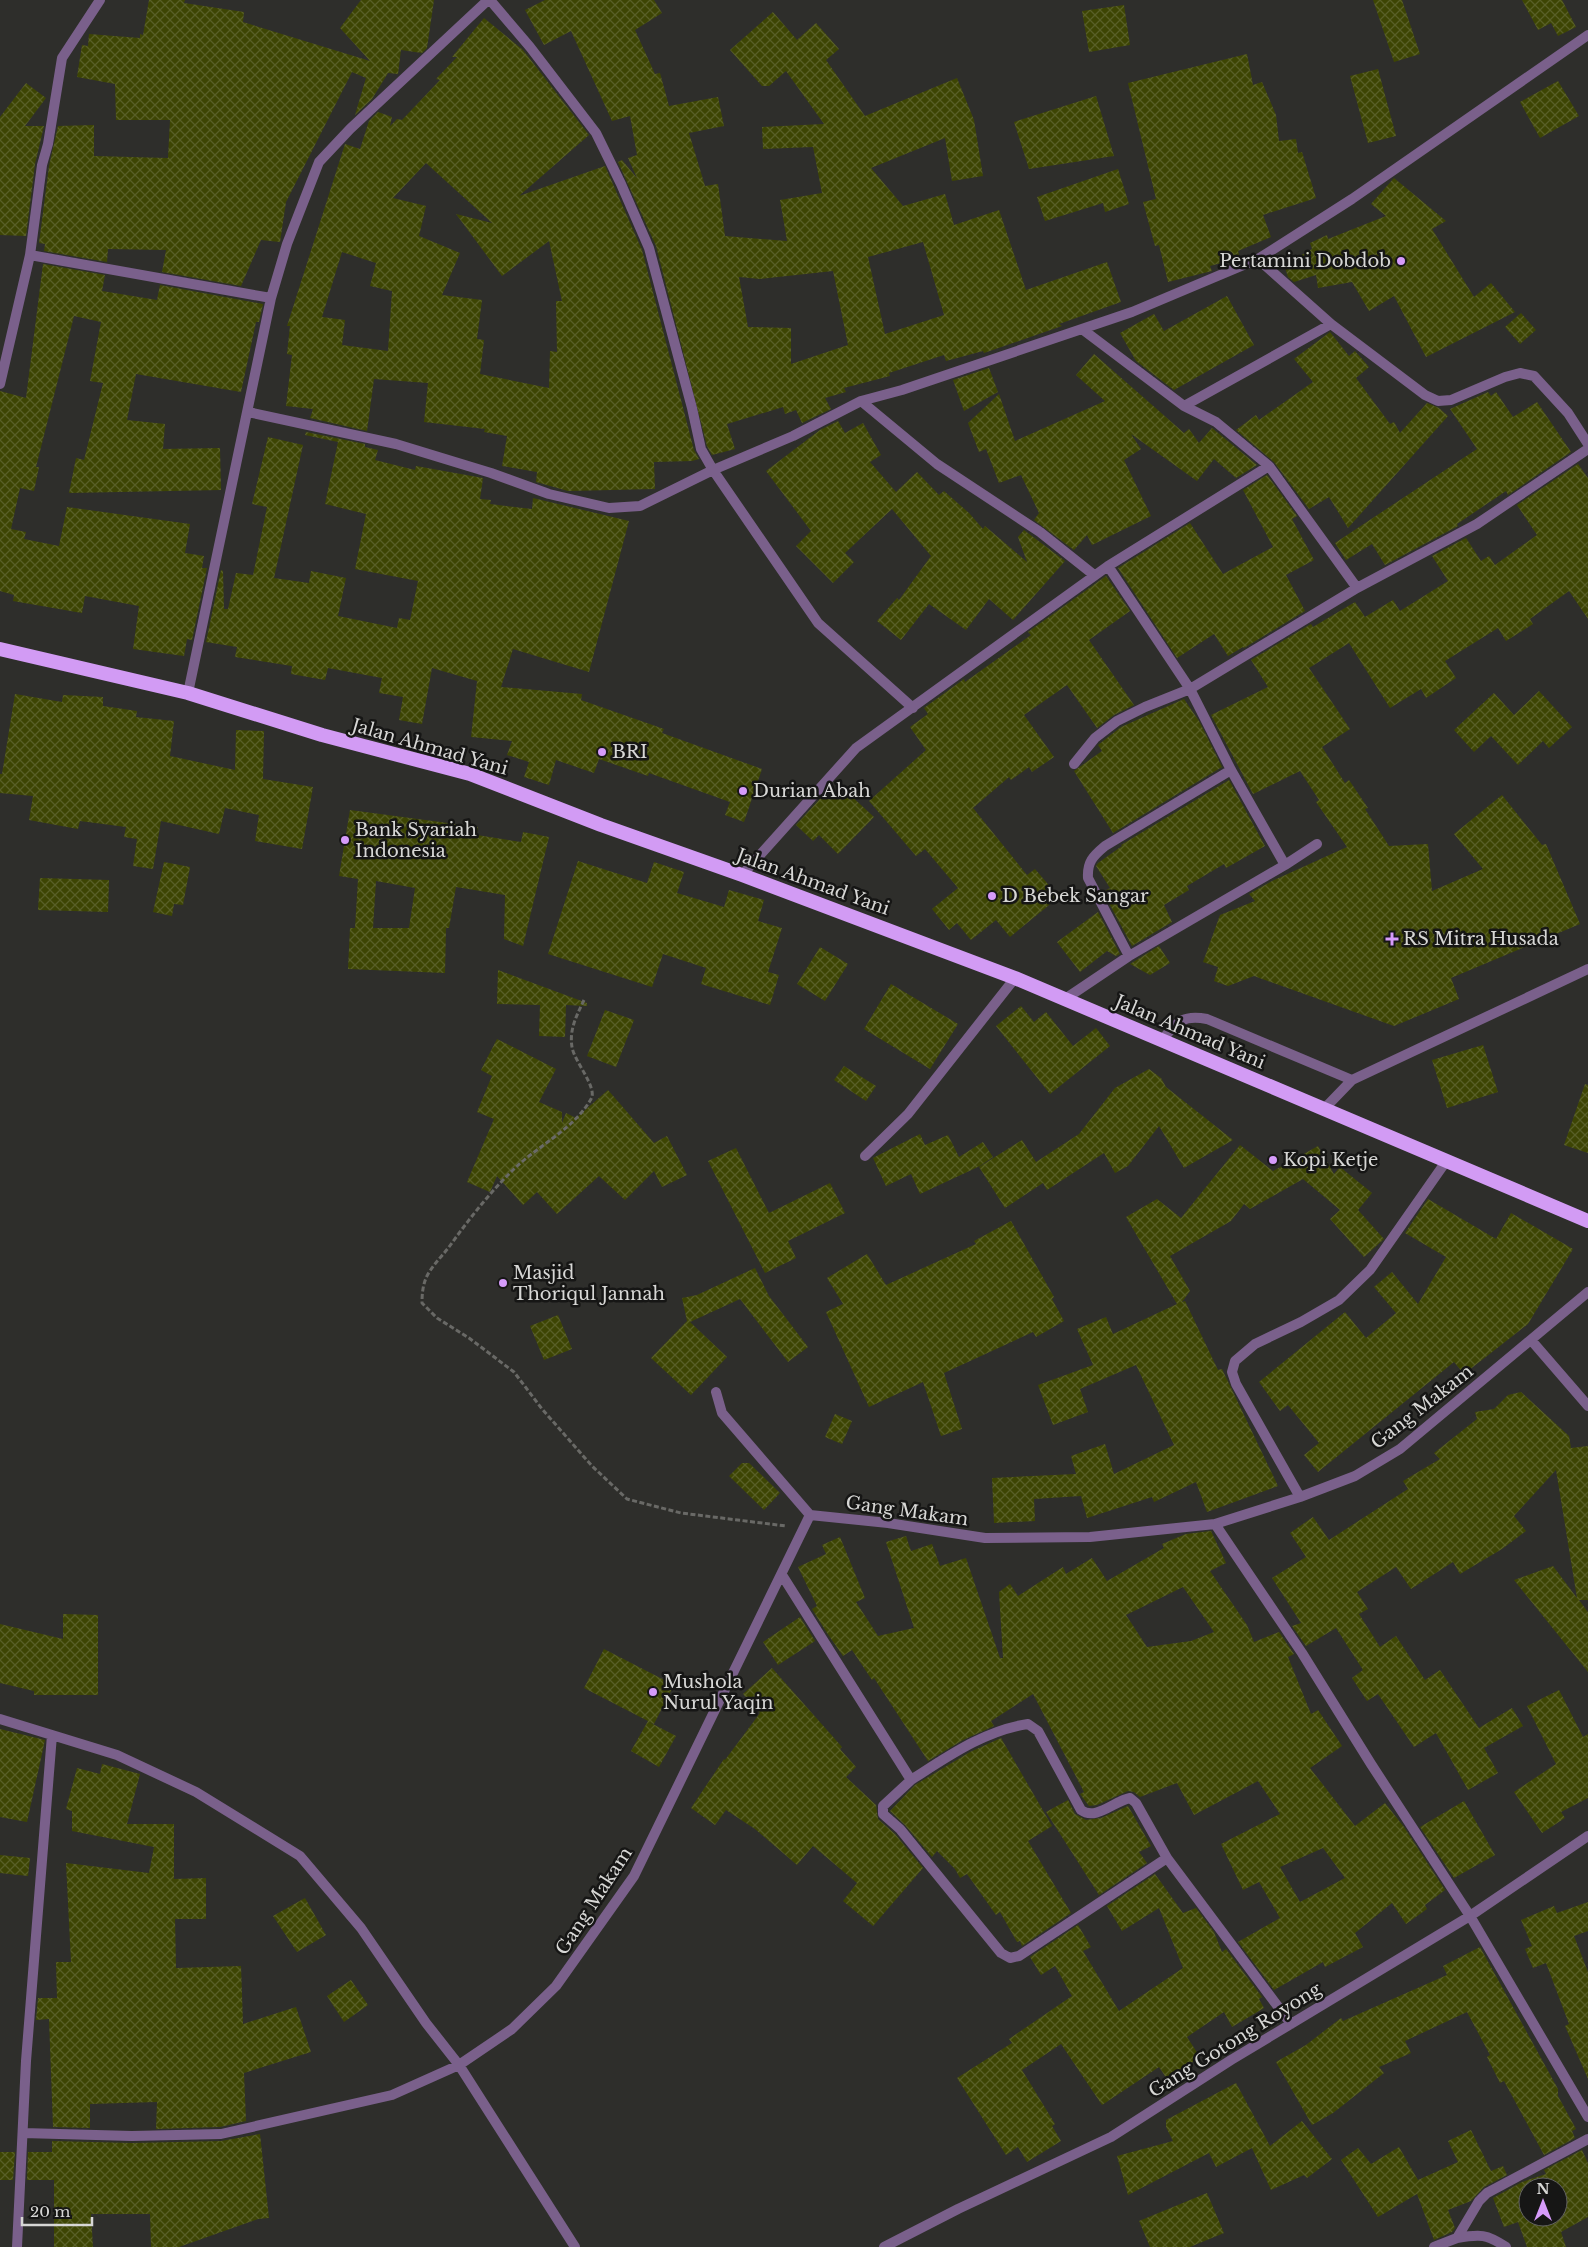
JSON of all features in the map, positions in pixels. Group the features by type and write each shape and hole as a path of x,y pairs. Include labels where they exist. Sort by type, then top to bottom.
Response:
{"highway":[{"name":"Jalan Ahmad Yani","path":"0,649 188,693 322,735 470,774 601,825 742,875 1015,978 1588,1221"}],"street":[{"path":"0,384 30,255 42,165 48,144 62,58 100,0"},
{"path":"188,693 271,298 286,244 319,162 350,128 489,0 530,47 596,133 621,184 649,248 692,408 701,449 713,470 818,623 912,708"},
{"path":"248,412 396,444 492,473 549,494 609,508 640,506 713,470 792,436 861,401 902,390 1132,312 1258,259 1352,199 1588,35"},
{"path":"30,255 271,298"},
{"path":"1258,259 1331,324 1425,395 1438,401 1451,400 1512,375 1520,373 1534,376 1568,413 1588,444"},
{"path":"1184,406 1331,324"},
{"path":"1082,329 1184,406 1216,422 1268,466 1357,588"},
{"path":"861,401 937,464 1040,532 1094,575"},
{"path":"1074,764 1095,738 1117,721 1145,707 1190,689 1357,588 1477,524 1588,449"},
{"path":"742,875 856,748 1094,575 1268,466"},
{"path":"1108,566 1190,689 1231,770 1285,865"},
{"path":"1129,956 1088,878 1087,866 1094,855 1105,846 1231,770"},
{"path":"1065,1000 1129,956 1285,865 1317,844"},
{"path":"1324,1109 1352,1080 1588,969"},
{"path":"865,1156 908,1114 1015,978"},
{"path":"1162,1040 1176,1023 1186,1018 1207,1019 1352,1080"},
{"path":"1300,1497 1236,1384 1232,1372 1235,1360 1255,1344 1339,1300 1370,1270 1447,1160"},
{"name":"Gang Makam","path":"23,2133 132,2136 222,2134 392,2096 460,2065 512,2029 556,1986 628,1885 810,1515 888,1523 985,1538 1090,1537 1215,1524 1300,1497 1355,1476 1400,1449 1588,1292"},
{"path":"1532,1340 1588,1406"},
{"path":"716,1392 722,1413 810,1515"},
{"path":"1215,1524 1302,1653 1371,1764 1470,1916 1588,2116"},
{"path":"782,1575 911,1780"},
{"path":"0,1719 117,1755 196,1792 300,1856 361,1928 426,2023 460,2065 575,2247"},
{"path":"1167,1858 1019,1956 1010,1958 1000,1953 900,1829 883,1814 882,1806 888,1798 911,1780 960,1748 1012,1726 1028,1724 1038,1731 1081,1810 1086,1814 1092,1815 1130,1798 1136,1803 1167,1858 1186,1880 1291,2024"},
{"path":"17,2247 26,2061 52,1735"},
{"name":"Gang Gotong Royong","path":"884,2247 958,2209 1111,2137 1291,2024 1470,1916 1588,1836"},
{"path":"1458,2238 1479,2201 1487,2193 1588,2139"},
{"path":"1434,2247 1458,2238 1474,2235 1490,2236 1506,2247"}],"path":[{"path":"584,1000 572,1027 572,1048 581,1069 592,1087 592,1098 564,1129 516,1167 465,1225 428,1275 422,1291 422,1303 436,1318 469,1338 514,1372 548,1416 592,1466 627,1499 681,1513 804,1528"}],"building":[{"path":"149,0 185,0 184,3 244,12 243,22 370,61 340,28 361,0 434,0 427,48 422,53 401,50 398,74 388,73 372,99 355,115 366,78 352,72 286,202 280,242 261,240 241,286 162,272 166,250 108,249 107,262 44,251 45,244 39,243 49,166 58,126 94,125 94,156 168,158 170,120 116,120 115,84 77,77 82,45 88,46 89,34 140,38 140,34 143,35"},
{"path":"545,0 654,0 662,13 635,30 655,74 660,73 669,106 718,97 724,126 689,133 705,186 718,184 725,236 787,241 780,200 822,193 813,147 763,149 762,127 824,124 786,71 769,86 762,86 730,50 773,12 797,40 816,23 839,49 826,60 865,116 957,78 974,120 983,176 952,181 945,138 871,168 903,206 945,194 954,225 999,210 1026,290 1107,262 1121,302 1059,324 1062,326 984,353 983,351 946,361 944,355 889,373 890,376 844,388 846,392 825,398 831,409 802,423 796,410 785,414 783,407 727,424 735,449 712,455 707,446 656,246 618,162 622,160 637,178 628,158 637,155 630,116 612,121 571,31 544,45 525,10","holes":["923,242 944,315 885,334 868,257","833,271 848,345 791,364 791,328 748,327 739,277 760,279"]},
{"path":"1373,0 1402,0 1420,54 1394,62"},
{"path":"1522,0 1562,0 1576,27 1558,36 1551,23 1538,30"},
{"path":"1124,5 1130,45 1089,52 1082,11"},
{"path":"484,18 523,50 589,135 519,196 605,166 642,250 694,450 699,459 692,461 654,462 655,489 568,491 536,482 537,472 502,466 507,436 484,432 485,429 424,422 428,383 374,379 367,431 310,418 313,409 286,406 292,355 287,354 290,326 287,326 345,144 360,149 369,121 378,112 392,117 390,126 397,119 402,120 440,80 436,79 457,57 452,57","holes":["426,163 492,223 456,214 502,276 549,241 562,301 556,301 557,352 550,351 549,388 480,374 484,340 477,339 482,300 442,295 460,253 419,236 426,206 393,198","342,252 376,263 370,286 392,291 388,351 342,345 345,320 322,317"]},
{"path":"1247,54 1253,85 1262,82 1276,115 1279,141 1296,139 1298,153 1302,152 1316,198 1263,215 1271,237 1238,251 1240,258 1210,266 1212,271 1168,282 1159,245 1155,246 1143,202 1156,199 1128,83"},
{"path":"1378,69 1396,136 1368,143 1350,76"},
{"path":"1558,81 1579,116 1540,138 1520,102"},
{"path":"26,83 46,98 25,126 44,126 35,164 26,236 0,235 0,117"},
{"path":"1096,96 1114,156 1029,169 1014,122"},
{"path":"1118,169 1129,204 1105,212 1103,203 1045,221 1037,197"},
{"path":"1394,178 1446,221 1432,229 1474,297 1491,283 1515,312 1426,357 1394,296 1369,311 1352,282 1318,288 1316,275 1294,282 1288,277 1284,265 1312,249 1310,243 1327,235 1328,239 1386,216 1371,204"},
{"path":"43,264 105,275 102,291 157,300 160,285 263,304 259,322 256,322 241,392 136,374 127,420 165,424 163,449 220,448 221,490 69,493 76,458 84,460 103,383 90,381 101,322 74,316 36,467 39,467 34,491 20,488 11,529 26,532 24,539 59,546 67,507 190,524 185,553 204,556 202,568 207,568 192,640 187,639 184,656 133,649 139,606 85,596 82,613 13,601 14,595 0,591 0,391 26,398"},
{"path":"1227,296 1254,345 1174,390 1136,361 1120,333 1154,314 1164,331"},
{"path":"1521,313 1536,330 1520,344 1505,327"},
{"path":"1330,332 1349,356 1355,351 1369,367 1356,378 1390,424 1394,422 1400,433 1427,403 1439,408 1448,416 1348,528 1329,497 1309,509 1274,462 1236,430 1256,415 1259,420 1313,382 1294,359"},
{"path":"1094,354 1184,433 1189,429 1199,443 1212,428 1257,465 1236,478 1214,459 1197,481 1131,434 1141,449 1124,460 1151,516 1092,545 1087,535 1074,550 1034,520 1039,513 1021,475 999,483 986,449 979,452 968,423 999,394 1015,441 1105,401 1076,375"},
{"path":"989,368 998,392 964,411 953,380"},
{"path":"1488,392 1491,396 1496,392 1513,417 1537,402 1571,452 1508,495 1506,491 1457,524 1458,526 1385,565 1372,544 1346,560 1335,543 1477,449 1450,409"},
{"path":"838,421 845,433 863,423 881,455 870,462 896,492 917,472 939,495 944,491 969,513 983,529 985,526 1027,562 1018,537 1024,530 1065,561 1013,620 989,599 966,630 929,604 901,640 877,621 897,598 899,600 931,556 892,509 845,553 854,562 833,583 796,546 811,531 766,471 820,430"},
{"path":"306,432 365,444 365,447 378,450 375,460 415,470 416,466 483,478 480,499 491,500 490,504 532,509 533,498 629,521 589,672 513,649 501,687 582,694 581,700 664,729 662,733 762,769 744,822 725,815 730,802 649,773 648,776 599,759 594,773 556,760 549,785 524,777 529,762 507,755 512,741 471,737 477,681 432,668 422,724 399,720 403,697 379,693 382,678 328,668 325,680 291,674 292,666 235,657 237,647 206,642 221,570 223,571 224,609 228,609 236,573 253,575 267,507 252,504 268,437 303,445 274,578 309,583 311,571 346,578 338,616 397,628 399,618 410,620 418,581 355,569 366,514 325,504 338,442 305,435"},
{"path":"1578,464 1588,478 1588,619 1569,591 1530,619 1533,624 1506,641 1498,628 1445,661 1456,678 1426,698 1421,689 1390,708 1349,643 1309,668 1350,729 1322,747 1345,783 1349,780 1368,808 1365,809 1389,846 1428,844 1432,891 1483,869 1454,834 1502,795 1542,845 1546,844 1580,924 1451,978 1459,999 1394,1026 1254,976 1228,986 1214,981 1218,967 1203,962 1220,915 1255,901 1249,894 1272,881 1347,847 1316,802 1319,800 1300,771 1253,794 1211,715 1268,687 1251,660 1311,624 1313,627 1355,602 1365,617 1393,600 1400,611 1448,581 1432,556 1466,538 1481,561 1489,556 1495,565 1537,535 1517,505"},
{"path":"1267,475 1297,516 1292,519 1314,560 1286,575 1305,611 1228,656 1214,634 1177,658 1118,568 1190,523 1223,574 1273,547 1243,490"},
{"path":"1106,576 1130,611 1089,640 1134,705 1114,715 1097,728 1067,685 1024,715 1054,757 1032,772 1029,767 1011,780 1009,777 973,808 1027,875 1035,869 1059,897 1010,937 996,920 971,940 957,923 949,930 932,909 958,888 925,849 916,856 869,801 926,750 910,727 928,714 924,708 964,679 965,682 1031,635 1028,632"},
{"path":"1539,691 1572,727 1549,748 1543,741 1518,765 1491,736 1474,752 1454,730 1494,693 1514,715"},
{"path":"15,694 62,702 63,695 103,697 103,706 137,711 136,717 174,721 170,756 235,770 236,730 264,731 263,779 313,787 302,849 255,841 259,815 225,808 219,834 161,821 153,869 133,866 137,839 124,837 126,827 80,821 78,829 29,820 33,796 0,793 0,774 2,774"},
{"path":"1184,699 1199,721 1222,767 1113,833 1074,771 1102,751 1098,745 1121,727"},
{"path":"1229,780 1265,846 1226,868 1224,864 1187,886 1189,890 1164,905 1172,922 1132,946 1103,892 1110,888 1096,866 1121,845"},
{"path":"830,788 843,800 849,794 874,817 838,854 819,835 813,841 796,825"},
{"path":"350,810 478,827 477,835 521,842 523,832 549,837 523,946 504,939 505,895 456,887 449,928 446,928 445,973 348,969 350,928 355,928 358,879 339,876","holes":["376,881 415,888 409,928 373,928"]},
{"path":"578,861 647,883 654,862 684,872 677,893 724,907 729,890 764,900 758,921 782,928 768,972 779,975 770,1005 701,984 706,968 663,954 652,987 548,954"},
{"path":"164,862 190,867 183,905 174,904 172,916 153,912"},
{"path":"40,878 109,880 108,912 38,910"},
{"path":"1098,912 1120,954 1116,956 1107,951 1080,972 1057,942"},
{"path":"1159,946 1170,963 1150,975 1130,964"},
{"path":"820,947 848,964 825,1001 797,984"},
{"path":"498,970 587,1003 587,1006 566,1005 565,1037 539,1036 540,1005 497,1004"},
{"path":"891,984 958,1024 930,1069 864,1029"},
{"path":"1021,1006 1034,1022 1046,1012 1073,1046 1096,1028 1110,1046 1050,1094 996,1026"},
{"path":"605,1010 634,1020 616,1067 587,1056"},
{"path":"497,1039 556,1069 539,1102 562,1112 562,1123 566,1113 576,1118 608,1090 654,1143 667,1136 687,1175 662,1187 654,1171 625,1200 599,1176 557,1214 537,1192 523,1205 497,1176 490,1192 467,1182 494,1119 477,1112 492,1076 481,1070"},
{"path":"1483,1045 1498,1092 1447,1108 1432,1060"},
{"path":"844,1066 876,1086 866,1101 834,1080"},
{"path":"1149,1069 1161,1078 1166,1087 1233,1140 1184,1168 1159,1126 1128,1166 1115,1173 1104,1153 1047,1190 1043,1183 1005,1208 979,1167 1022,1140 1036,1162 1079,1134 1115,1088"},
{"path":"1585,1084 1588,1085 1588,1153 1564,1145"},
{"path":"920,1134 925,1145 948,1135 959,1157 983,1142 993,1157 980,1166 920,1194 911,1174 886,1186 873,1158"},
{"path":"1240,1145 1273,1171 1318,1146 1334,1174 1340,1167 1372,1193 1358,1210 1384,1239 1364,1257 1330,1219 1340,1210 1303,1179 1250,1209 1244,1204 1231,1221 1170,1256 1190,1291 1182,1302 1185,1301 1218,1370 1222,1369 1278,1486 1207,1512 1196,1482 1154,1502 1152,1497 1087,1518 1081,1496 1034,1499 1035,1521 994,1523 992,1478 1076,1474 1071,1456 1105,1444 1114,1474 1174,1445 1136,1365 1080,1389 1088,1412 1053,1425 1038,1385 1093,1365 1077,1329 1106,1317 1113,1334 1177,1304 1126,1217 1157,1199 1181,1218"},
{"path":"736,1148 769,1213 830,1183 845,1213 788,1241 796,1258 765,1273 708,1161"},
{"path":"1428,1199 1496,1239 1511,1213 1573,1249 1528,1324 1464,1374 1454,1362 1318,1472 1304,1455 1319,1443 1288,1405 1280,1411 1259,1382 1345,1312 1366,1338 1396,1313 1374,1287 1392,1272 1418,1304 1446,1257 1405,1233"},
{"path":"1011,1221 1054,1297 1052,1299 1064,1321 1036,1337 1033,1332 944,1373 962,1429 941,1436 923,1382 869,1407 826,1312 843,1304 827,1278 867,1254 886,1285 976,1244 974,1241"},
{"path":"755,1268 769,1296 808,1347 788,1362 740,1299 690,1322 727,1357 691,1395 651,1358 687,1321 682,1298 697,1295"},
{"path":"558,1315 572,1349 544,1360 530,1326"},
{"path":"1521,1392 1569,1436 1571,1448 1588,1446 1588,1600 1579,1600 1588,1612 1588,1672 1514,1580 1553,1566 1577,1598 1556,1470 1514,1516 1526,1531 1502,1549 1460,1574 1453,1562 1411,1589 1396,1567 1357,1592 1368,1609 1359,1614 1380,1647 1396,1636 1425,1680 1440,1670 1479,1728 1512,1708 1523,1726 1484,1748 1498,1773 1468,1790 1436,1733 1414,1747 1378,1694 1367,1701 1352,1678 1363,1670 1336,1628 1306,1646 1292,1626 1301,1623 1272,1578 1306,1557 1290,1533 1313,1517 1329,1540 1408,1489 1403,1481 1440,1459 1434,1453 1477,1419 1475,1412 1494,1409 1508,1395"},
{"path":"835,1414 852,1421 842,1444 825,1437"},
{"path":"742,1463 749,1463 780,1493 764,1510 729,1476"},
{"path":"1211,1531 1226,1563 1210,1571 1247,1625 1254,1642 1279,1632 1294,1654 1288,1657 1311,1714 1318,1710 1342,1746 1310,1768 1355,1826 1385,1803 1404,1827 1445,1890 1425,1905 1427,1909 1406,1924 1392,1903 1355,1933 1363,1947 1325,1967 1323,1962 1274,1990 1238,1942 1280,1918 1259,1882 1243,1890 1221,1844 1280,1814 1258,1781 1194,1815 1177,1783 1140,1797 1134,1792 1128,1791 1097,1805 1089,1806 1080,1794 1084,1792 1033,1694 991,1721 994,1726 963,1740 928,1761 874,1678 872,1680 852,1650 843,1656 827,1633 812,1609 817,1606 798,1567 826,1554 822,1545 840,1537 865,1598 856,1602 878,1636 914,1628 886,1542 906,1536 911,1551 932,1544 940,1566 966,1558 1000,1658 1003,1658 999,1592 1010,1584 1018,1596 1063,1567 1066,1574 1092,1558 1107,1581 1164,1548 1162,1544 1186,1534","holes":["1183,1587 1214,1632 1191,1641 1147,1647 1126,1615","1323,1848 1345,1878 1300,1902 1280,1867"]},
{"path":"63,1614 98,1615 98,1695 34,1695 34,1691 0,1683 0,1624 63,1639"},
{"path":"800,1617 815,1641 778,1665 763,1642"},
{"path":"604,1649 674,1685 654,1724 649,1722 676,1736 659,1767 631,1751 648,1721 584,1688"},
{"path":"772,1668 842,1747 840,1749 856,1767 846,1777 876,1805 878,1819 895,1834 923,1868 873,1926 843,1901 857,1883 813,1846 797,1865 755,1829 726,1810 715,1825 691,1808 724,1759 760,1713 743,1694"},
{"path":"1559,1690 1583,1737 1588,1734 1588,1798 1561,1812 1565,1818 1542,1833 1514,1792 1556,1764 1527,1706"},
{"path":"0,1729 45,1740 27,1822 0,1817"},
{"path":"1001,1738 1052,1826 1028,1841 1071,1913 1022,1946 1020,1941 1017,1942 1000,1912 996,1915 967,1874 960,1878 955,1869 937,1851 932,1857 905,1825 890,1811 915,1785 970,1752"},
{"path":"102,1764 140,1774 127,1824 174,1824 174,1879 206,1878 206,1919 175,1919 176,1968 241,1966 243,2024 296,2007 311,2052 244,2073 246,2121 220,2127 156,2129 157,2102 90,2104 90,2128 53,2127 49,2019 36,2020 38,1998 57,1998 56,1962 71,1962 66,1863 149,1873 154,1847 72,1831 72,1811 66,1809 77,1768 100,1774"},
{"path":"1068,1800 1075,1814 1086,1820 1101,1818 1128,1806 1151,1846 1139,1852 1147,1863 1099,1895 1046,1812"},
{"path":"1464,1801 1495,1855 1454,1878 1420,1827"},
{"path":"0,1855 30,1858 28,1876 0,1873"},
{"path":"1155,1874 1183,1913 1196,1908 1214,1932 1222,1952 1226,1949 1262,1997 1259,1999 1264,2008 1232,2027 1224,2012 1187,2037 1200,2057 1167,2079 1159,2067 1102,2105 1061,2044 1022,2070 1055,2124 1052,2126 1061,2141 1027,2162 1018,2147 1006,2155 957,2078 1012,2043 1009,2039 1072,1996 1055,1966 1041,1975 1030,1957 1078,1925 1091,1947 1083,1951 1119,2011 1183,1968 1159,1908 1122,1931 1107,1906"},
{"path":"305,1898 326,1935 297,1952 273,1916"},
{"path":"1588,1902 1588,1931 1574,1936 1588,1972 1588,2079 1565,2026 1569,2024 1546,1963 1533,1968 1525,1949 1532,1946 1521,1920 1554,1906 1557,1913"},
{"path":"1480,1947 1558,2089 1558,2096 1576,2129 1572,2131 1575,2138 1544,2155 1504,2081 1500,2083 1487,2057 1490,2055 1467,2012 1405,2041 1411,2053 1379,2067 1384,2073 1333,2113 1312,2125 1276,2062 1306,2045 1341,2018 1343,2021 1447,1975 1443,1966"},
{"path":"351,1980 368,2005 344,2022 327,1996"},
{"path":"1236,2083 1270,2146 1302,2121 1332,2159 1307,2178 1304,2175 1271,2190 1252,2148 1216,2167 1209,2153 1128,2195 1117,2156 1173,2141 1166,2127 1166,2120"},
{"path":"1471,2130 1491,2171 1503,2166 1507,2175 1484,2187 1471,2201 1448,2210 1455,2228 1452,2232 1434,2240 1417,2194 1378,2217 1341,2160 1358,2148 1371,2164 1399,2147 1418,2180 1458,2162 1448,2141"},
{"path":"260,2134 269,2218 258,2219 179,2247 151,2247 150,2214 91,2214 93,2247 54,2247 54,2180 27,2180 28,2152 52,2152 52,2141 132,2143 221,2141"},
{"path":"1582,2150 1588,2163 1588,2217 1561,2232 1566,2247 1527,2247 1520,2227 1568,2227 1568,2177 1537,2177 1546,2174 1544,2170"},
{"path":"0,2152 15,2152 13,2180 0,2180"},
{"path":"1518,2184 1518,2222 1504,2227 1493,2198"},
{"path":"1207,2193 1224,2233 1190,2247 1150,2247 1139,2221"}],"place":[{"name":"Pertamini Dobdob","path":"1401,261"},
{"name":"BRI","path":"602,752"},
{"name":"Durian Abah","path":"743,791"},
{"name":"Bank Syariah Indonesia","path":"345,840"},
{"name":"D Bebek Sangar","path":"992,896"},
{"name":"RS Mitra Husada","path":"1392,939"},
{"name":"Kopi Ketje","path":"1273,1160"},
{"name":"Masjid Thoriqul Jannah","path":"503,1283"},
{"name":"Mushola Nurul Yaqin","path":"653,1692"}]}
